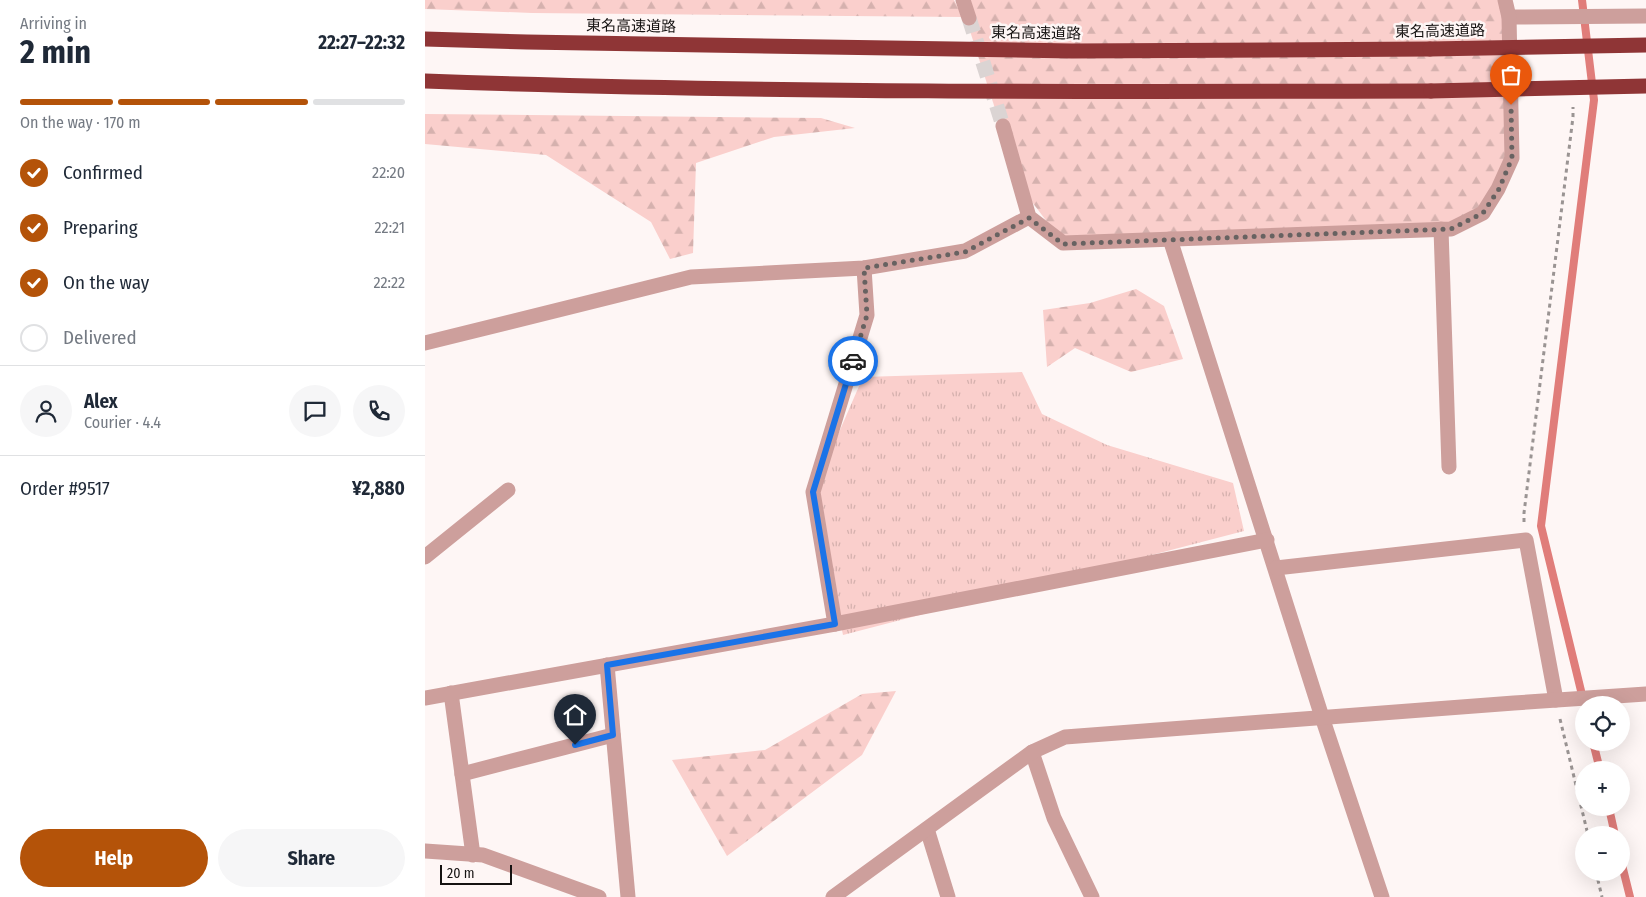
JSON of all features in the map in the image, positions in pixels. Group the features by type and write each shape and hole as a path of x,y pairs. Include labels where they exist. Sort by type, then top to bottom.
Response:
{"highway":[{"name":"東名高速道路","path":"425,39 1072,51 1430,49 1646,45"},
{"path":"425,81 526,85 1071,93 1431,91 1646,86"}],"street":[{"path":"963,0 969,18"},
{"path":"1003,126 1029,218 1063,244 1451,229 1483,213 1499,189 1512,158 1509,16 1505,0"},
{"path":"1509,16 1646,16"},
{"path":"425,343 691,277 864,268 965,252 1029,218"},
{"path":"1441,229 1449,467"},
{"path":"1170,239 1322,717 1382,897"},
{"path":"835,624 813,492 867,315 864,268"},
{"path":"425,557 507,490"},
{"path":"425,698 835,624 1267,540"},
{"path":"1276,568 1525,540 1560,700"},
{"path":"607,665 628,897"},
{"path":"451,693 473,855"},
{"path":"833,897 1032,752 1065,737 1646,694"},
{"path":"462,774 613,735"},
{"path":"1032,752 1053,818 1092,897"},
{"path":"927,829 948,897"},
{"path":"425,851 483,856 599,897"}],"path":[{"path":"1525,540 1523,513 1573,117 1573,99"},
{"path":"1560,700 1585,826"},
{"path":"1598,881 1602,897"}],"green space":[{"path":"425,0 954,0 963,17 532,13 425,9"},
{"path":"960,0 1505,0 1512,158 1483,213 1451,229 1063,243 1020,186"},
{"path":"425,114 821,118 855,128 774,137 696,163 693,253 670,259 651,222 546,155 425,144"},
{"path":"1136,289 1164,306 1183,359 1131,372 1075,348 1047,367 1043,310 1090,303"},
{"path":"1022,372 1042,414 1107,445 1233,483 1244,531 843,635 813,492 863,377"},
{"path":"896,691 862,755 727,856 672,760 765,750 862,694"}],"waterway":[{"path":"1582,0 1594,100 1541,526 1582,696"},
{"path":"1595,751 1598,761"},
{"path":"1611,816 1613,826"},
{"path":"1626,881 1630,897"}],"tunnel":[{"path":"969,18 1003,126"}],"way so far":[{"path":"853,361 867,315 864,268 965,252 1029,218 1063,244 1451,229 1483,213 1499,189 1512,158 1511,105"}],"route":[{"path":"575,745 613,735 607,665 835,624 813,492 853,361"}]}
